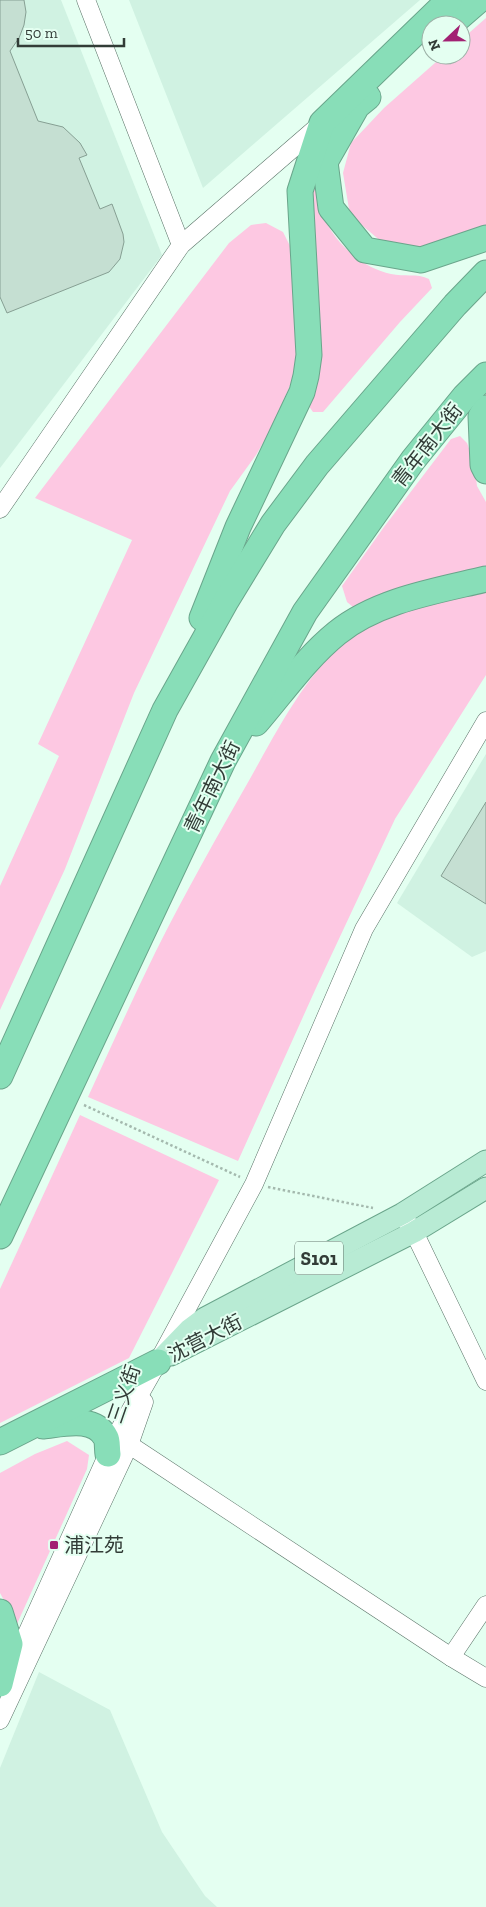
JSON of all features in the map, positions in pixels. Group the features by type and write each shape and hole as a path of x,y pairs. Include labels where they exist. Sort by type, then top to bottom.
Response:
{"highway":[{"path":"0,1076 165,710 238,528 302,392 308,355 300,191 322,123 449,0"},
{"path":"462,15 479,0"},
{"path":"421,51 357,106 325,162 331,208 364,250 421,260 486,238"},
{"path":"165,710 226,601 273,524 317,465 455,305 486,273"},
{"name":"青年南大街","path":"0,1236 223,762 305,612 413,460 486,375"},
{"path":"486,408 481,416 483,465 486,471"},
{"path":"223,762 318,650 338,632 365,615 387,605 486,579"},
{"path":"0,1442 158,1362"},
{"path":"28,1427 79,1422 90,1425 100,1431 106,1439 117,1445"},
{"path":"0,1612 10,1644 0,1684"}],"main road":[{"name":"沈营大街","path":"158,1362 188,1330 205,1318 402,1214 486,1161"},
{"name":"沈营大街","path":"158,1362 414,1232 486,1188"}],"street":[{"path":"86,0 181,244"},
{"path":"0,510 181,244 322,123"},
{"name":"三义街","path":"0,1694 158,1362 254,1184 364,929 486,721"},
{"path":"402,1214 414,1232 486,1381"},
{"path":"117,1445 486,1678"},
{"name":"三义街","path":"0,1720 117,1445"},
{"path":"451,1657 486,1605"}],"path":[{"path":"84,1105 254,1184 374,1208"}],"shaded area":[{"path":"0,0 61,0 162,255 0,468"},
{"path":"129,0 420,0 203,188"},
{"path":"486,18 486,225 427,251 383,243 350,215 343,173 351,143 384,108 433,65 471,65 471,31"},
{"path":"311,185 317,187 322,211 334,234 341,244 359,260 380,271 391,274 420,276 429,279 432,288 400,322 323,412 313,412 308,405"},
{"path":"266,223 283,232 291,248 299,365 270,431 256,455 230,491 134,693 65,869 0,1010 0,886 59,756 38,744 132,540 35,498 229,243 251,225"},
{"path":"460,436 467,443 474,462 477,486 486,502 486,569 353,607 347,602 342,586 451,439"},
{"path":"486,590 486,675 395,819 238,1161 88,1097 146,971 178,908 272,739 296,700 322,664 354,634 382,619 417,607"},
{"path":"486,754 486,951 472,957 397,903"},
{"path":"80,1115 219,1180 129,1358 0,1423 0,1289"},
{"path":"67,1441 89,1455 87,1469 17,1624 0,1593 0,1473 35,1454"},
{"path":"39,1672 110,1710 162,1832 205,1896 217,1907 0,1907 0,1768"}],"building":[{"path":"0,0 24,0 26,12 24,25 19,38 10,51 38,121 63,127 80,143 87,155 79,158 100,209 112,204 124,242 120,259 109,272 7,313 0,297"},
{"path":"486,802 486,904 441,876"}],"place":[{"name":"浦江苑","path":"54,1545"}]}
